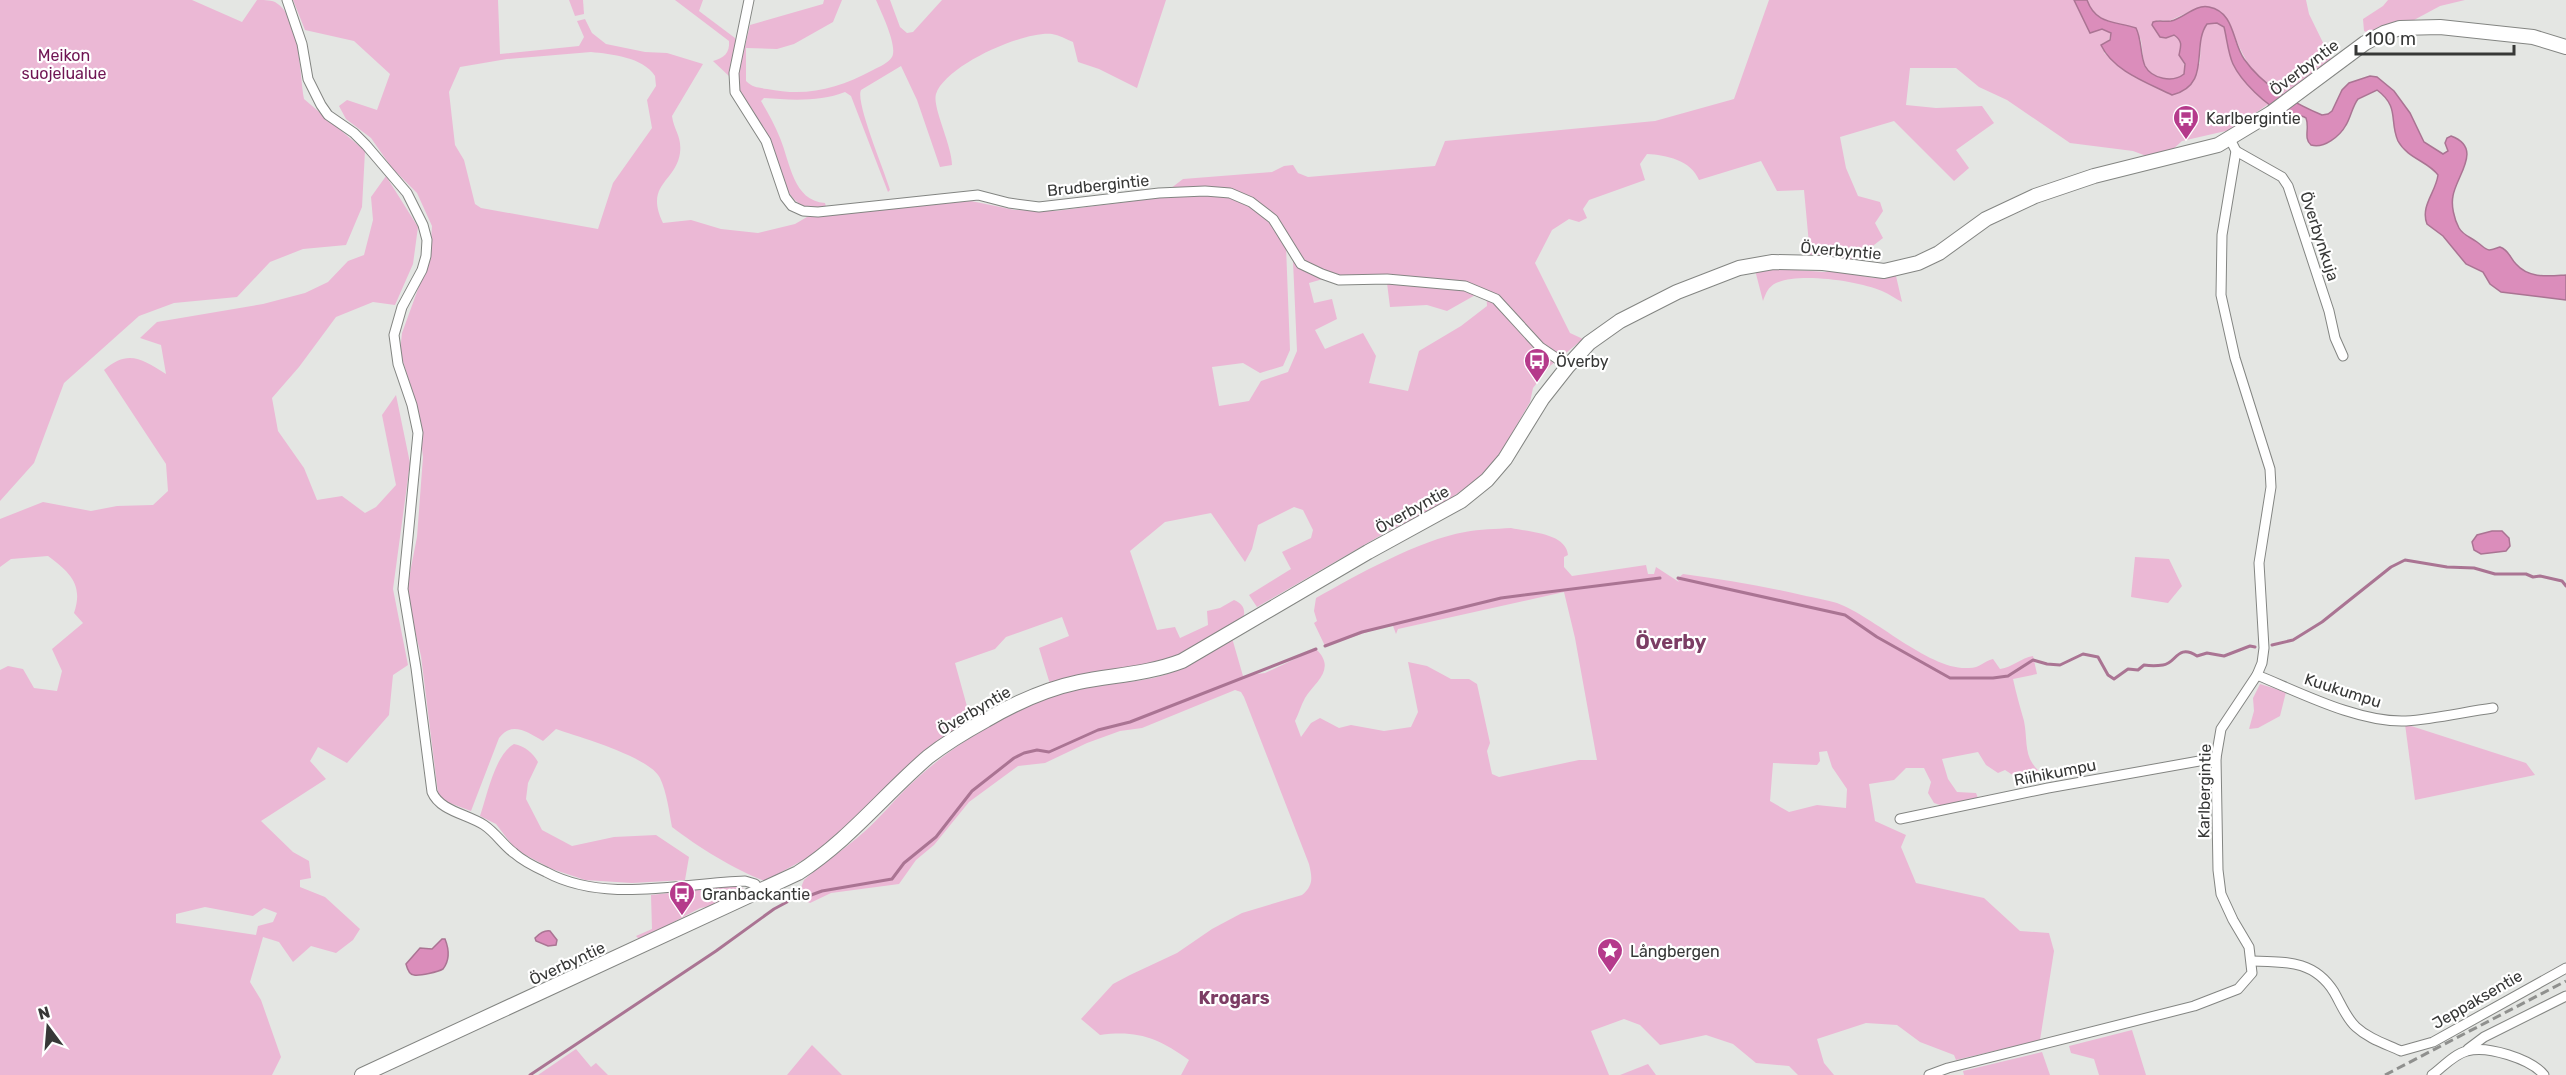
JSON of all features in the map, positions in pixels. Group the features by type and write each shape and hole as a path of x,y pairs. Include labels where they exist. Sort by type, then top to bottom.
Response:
{"street":[{"path":"287,0 301,38 308,79 317,99 328,115 354,133 366,145 407,193 423,225 427,240 422,270 402,308 394,335 398,364 418,433 403,589 432,792 435,799 441,806 461,812 489,828 515,854 548,873 581,885 631,889 745,881 755,884 760,892"},
{"name":"Brudbergintie","path":"748,0 734,73 735,92 766,141 785,198 792,206 803,211 818,212 978,195 1039,207 1159,193 1205,191 1230,193 1251,202 1273,219 1301,264 1339,280 1387,279 1465,286 1496,300 1540,347 1568,366"},
{"name":"Överbyntie","path":"362,1075 760,892 812,864 850,834 930,756 986,720 1028,699 1059,687 1151,671 1182,661 1368,552 1446,512 1475,490 1497,469 1568,366 1589,343 1620,321 1677,292 1739,268 1773,262 1823,263 1884,271 1907,267 1940,253 1986,219 2035,196 2094,176 2218,145 2233,145 2271,113 2365,43 2400,28 2440,27 2521,36 2551,41 2566,47"},
{"name":"Överbynkuja","path":"2233,145 2282,177 2288,186 2329,311 2335,338 2343,356"},
{"name":"Karlbergintie","path":"2233,145 2222,234 2221,295 2235,358 2270,469 2271,487 2259,563 2264,648 2257,675 2221,729 2216,758 2218,870 2221,894 2233,921 2249,947 2252,961"},
{"name":"Kuukumpu","path":"2257,675 2310,697 2381,719 2406,721 2493,708"},
{"name":"Riihikumpu","path":"1900,819 2048,788 2216,758"},
{"path":"1929,1075 1947,1068 2194,1006 2228,994 2247,981 2252,973 2252,961"},
{"name":"Jeppaksentie","path":"2252,961 2287,962 2317,972 2333,991 2355,1026 2368,1036 2401,1052 2433,1042 2566,968"},
{"path":"2432,1075 2484,1037 2566,996"},
{"path":"2464,1051 2487,1050 2530,1062 2544,1075"}],"green space":[{"name":"Meikon suojelualue","path":"0,0 192,0 242,22 257,0 275,2 284,9 294,32 304,99 365,151 362,207 346,245 303,249 270,262 237,297 174,303 139,316 64,383 34,463 0,501"},
{"path":"293,0 498,0 500,54 579,46 584,37 577,21 585,19 592,33 606,44 645,52 667,53 703,64 672,116 680,142 680,153 673,171 659,191 658,210 663,223 691,220 721,229 758,233 795,224 807,217 971,201 1015,210 1055,211 1158,198 1183,179 1272,172 1284,166 1293,165 1298,173 1308,177 1435,166 1445,141 1655,121 1734,99 1769,0 2074,0 2090,32 2102,29 2111,33 2104,53 2172,95 2200,63 2201,32 2207,24 2217,23 2224,27 2230,52 2243,78 2270,103 2230,130 2182,141 2172,150 2149,157 2133,151 2070,143 2007,100 1979,87 1956,68 1910,68 1906,105 1936,108 1982,106 1994,123 1956,150 1969,168 1954,181 1894,121 1840,137 1846,168 1858,196 1880,202 1883,211 1875,223 1883,238 1852,262 1810,255 1804,190 1777,191 1761,161 1699,180 1684,163 1670,157 1647,154 1640,164 1645,180 1589,200 1583,209 1587,218 1579,222 1569,219 1552,230 1535,263 1570,333 1583,339 1550,366 1533,388 1530,402 1499,456 1476,480 1436,509 1390,530 1257,607 1249,595 1291,569 1282,552 1311,538 1313,530 1303,510 1294,507 1258,525 1252,549 1245,562 1211,513 1165,522 1130,551 1157,630 1175,627 1180,638 1208,625 1207,611 1220,608 1234,600 1241,604 1244,610 1244,615 1239,621 1185,653 1166,660 1050,684 1039,648 1069,636 1062,617 1006,637 995,649 955,663 968,710 963,725 921,753 853,821 816,853 765,881 741,871 672,827 668,802 660,778 654,770 629,755 556,729 543,741 520,730 514,729 504,733 499,738 471,811 444,801 438,793 421,656 406,593 417,537 423,457 417,406 400,352 402,333 430,256 432,226 417,193 392,168 371,138 346,119 339,106 347,100 377,110 390,74 354,41 305,30","holes":["591,52 626,58 643,65 655,76 656,86 647,100 652,128 613,183 598,229 481,208 475,204 464,160 455,145 449,92 460,67 507,59","1292,241 1305,260 1323,271 1344,275 1386,275 1390,307 1427,305 1447,311 1486,289 1487,306 1461,326 1419,351 1408,391 1369,383 1376,356 1363,333 1325,349 1315,330 1337,319 1332,299 1314,303 1309,283 1323,279 1298,267 1293,261 1297,351 1288,372 1261,381 1249,401 1219,406 1212,367 1243,363 1260,373 1283,366 1290,350 1286,246"]},
{"path":"569,0 583,0 584,14 575,16"},
{"path":"675,0 703,0 699,11 735,38 737,43 730,77 713,61 726,54 729,41"},
{"path":"824,0 842,0 833,22 794,44 777,49 746,48 746,81 753,86 767,89 809,92 847,82 883,65 892,57 893,45 876,0 890,0 900,27 907,33 913,32 942,0 1166,0 1137,88 1099,69 1078,62 1073,42 1052,34 1023,38 1005,44 969,61 954,72 936,94 939,117 949,147 952,165 940,167 917,100 901,66 861,90 862,108 890,190 888,192 851,96 845,92 815,99 764,98 761,101 778,133 799,188 814,201 825,203 826,207 814,208 801,205 789,193 741,97 737,80 750,25 823,4"},
{"path":"2087,0 2306,0 2309,14 2331,59 2283,96 2263,81 2248,64 2229,21 2193,10 2169,21 2158,20 2152,25 2160,37 2166,38 2174,35 2180,39 2182,45 2179,55 2184,64 2184,75 2174,79 2161,78 2146,68 2141,40 2136,33 2129,26 2115,25 2098,17"},
{"path":"2388,0 2465,0 2440,6 2414,20 2396,22 2369,33 2364,31 2363,19"},
{"path":"386,176 418,227 413,264 395,305 373,302 336,317 299,367 272,398 278,431 304,468 317,500 342,496 365,513 376,507 396,485 382,415 396,395 410,463 393,589 408,665 393,675 389,715 347,763 318,747 310,761 326,779 261,821 293,852 309,861 311,878 300,880 300,887 325,897 360,929 353,940 336,953 311,946 293,962 279,942 263,937 250,982 261,1000 281,1057 272,1075 0,1075 0,670 8,666 23,669 34,688 57,691 62,671 52,649 83,623 74,613 77,594 73,580 48,556 11,559 0,567 0,519 43,502 91,511 117,506 153,505 168,491 166,464 104,370 120,360 135,358 166,374 161,345 140,338 157,322 263,304 305,293 328,282 348,261 364,255 373,220 371,197","holes":["205,907 253,916 264,908 277,913 273,922 258,926 256,935 176,923 176,914"]},
{"path":"1765,268 1825,272 1832,270 1874,278 1896,276 1902,302 1872,287 1814,278 1799,278 1776,283 1769,288 1763,301 1755,270"},
{"path":"1511,528 1536,532 1561,542 1568,555 1564,557 1564,567 1572,576 1646,565 1648,574 1654,574 1656,567 1679,582 1677,579 1683,574 1760,586 1829,601 1852,610 1920,652 1954,667 1973,668 1993,659 2000,669 2033,656 2037,674 2013,679 2024,721 2028,754 2039,771 2028,785 2005,770 1998,773 1986,765 1978,752 1942,759 1948,779 1957,792 1976,793 1978,798 1943,806 1934,803 1928,793 1931,782 1924,768 1906,768 1894,780 1869,784 1875,821 1906,835 1901,847 1916,883 1984,898 2020,931 2049,933 2054,951 2040,1040 1956,1060 1954,1055 1920,1042 1897,1025 1866,1023 1817,1039 1824,1063 1834,1075 1798,1075 1789,1066 1756,1063 1733,1044 1706,1035 1660,1045 1640,1025 1624,1019 1591,1031 1609,1075 1181,1075 1189,1060 1167,1046 1137,1035 1100,1035 1081,1019 1113,984 1177,953 1212,929 1242,913 1302,895 1310,884 1309,864 1244,697 1241,692 1235,690 1142,728 1120,731 1087,743 1045,763 1018,766 969,802 934,845 916,860 899,884 831,893 810,903 803,900 800,890 804,880 864,832 927,769 978,733 1054,695 1093,685 1147,679 1171,673 1198,660 1232,638 1243,676 1265,673 1316,649 1322,656 1325,663 1322,675 1305,698 1295,721 1301,737 1311,723 1320,718 1339,728 1351,725 1384,731 1411,727 1418,712 1408,662 1427,666 1451,679 1469,679 1477,684 1490,743 1487,751 1492,774 1499,777 1579,760 1597,760 1575,638 1564,592 1398,629 1396,634 1393,626 1389,625 1325,646 1314,623 1317,621 1314,611 1316,598 1389,559 1447,536 1471,531","holes":["1827,751 1832,767 1847,789 1846,808 1817,805 1789,812 1770,801 1773,763 1817,765 1820,761 1819,752"]},
{"path":"2135,557 2169,559 2182,586 2168,603 2131,597"},
{"path":"2260,684 2286,692 2280,716 2258,728 2249,729 2254,711 2253,698"},
{"path":"2405,724 2526,763 2535,775 2415,800"},
{"path":"514,744 528,750 538,762 528,783 526,799 542,830 572,846 614,837 656,835 689,857 685,880 632,883 585,880 552,869 516,850 496,824 480,816 497,766 507,749"},
{"path":"739,885 745,890 743,894 718,905 700,908 640,940 636,936 652,929 651,895"},
{"path":"2132,1030 2146,1075 2099,1075 2094,1059 2071,1053 2069,1046"},
{"path":"812,1045 842,1075 787,1075"},
{"path":"576,1049 591,1067 596,1063 608,1075 538,1075"},
{"path":"2042,1052 2050,1075 1964,1075 1963,1071"},
{"path":"1648,1064 1656,1075 1620,1075"}],"shaded area":[{"path":"2074,0 2087,0 2096,14 2107,21 2136,28 2145,66 2158,77 2169,79 2179,77 2184,74 2185,64 2179,55 2181,46 2179,39 2174,35 2166,38 2160,37 2152,25 2153,22 2171,21 2194,9 2209,7 2224,15 2232,28 2244,59 2260,77 2289,99 2322,115 2332,111 2342,90 2349,83 2370,76 2377,77 2394,91 2410,113 2424,142 2443,154 2448,151 2445,143 2451,136 2461,141 2466,148 2466,163 2452,200 2454,216 2461,230 2488,250 2503,248 2521,269 2527,272 2539,276 2566,275 2566,300 2501,292 2490,284 2483,272 2466,264 2443,236 2427,224 2425,211 2438,175 2402,147 2395,134 2389,102 2377,90 2358,99 2346,125 2336,137 2321,145 2311,145 2307,139 2306,118 2277,110 2262,99 2242,78 2231,60 2224,27 2217,23 2207,24 2200,43 2196,74 2192,83 2184,90 2172,95 2132,75 2114,62 2101,45 2110,40 2111,33 2102,29 2090,33"},
{"path":"2502,531 2509,538 2510,546 2506,551 2481,554 2474,550 2472,542 2477,535"},
{"path":"550,931 557,940 556,945 548,946 536,941 535,938 540,934"},
{"path":"442,939 445,939 448,954 443,969 412,975 406,964 420,948 432,949"}],"waterway":[{"path":"2272,645 2293,640 2322,622 2391,567 2405,560 2447,567 2474,568 2495,574 2540,576 2562,581 2566,586"},
{"path":"1325,646 1362,632 1501,598 1660,578"},
{"path":"1678,578 1845,615 1877,637 1950,678 2008,676 2033,660 2060,665 2083,654 2098,657 2108,675 2114,679 2128,669 2138,670 2144,665 2167,664 2185,652 2197,656 2207,653 2224,656 2250,646 2255,647"},
{"path":"803,898 822,891 892,879 904,863 936,837 972,791 1014,758 1024,753 1037,750 1049,752 1098,730 1130,722 1316,649"},
{"path":"530,1075 787,902"}],"railway":[{"path":"2385,1075 2566,981"}],"place":[{"name":"Karlbergintie","path":"2186,141"},
{"name":"Överby","path":"1537,384"},
{"name":"Granbackantie","path":"682,917"},
{"name":"Långbergen","path":"1610,974"}],"district":[{"name":"Överby","path":"1671,642"},
{"name":"Krogars","path":"1234,998"}]}
